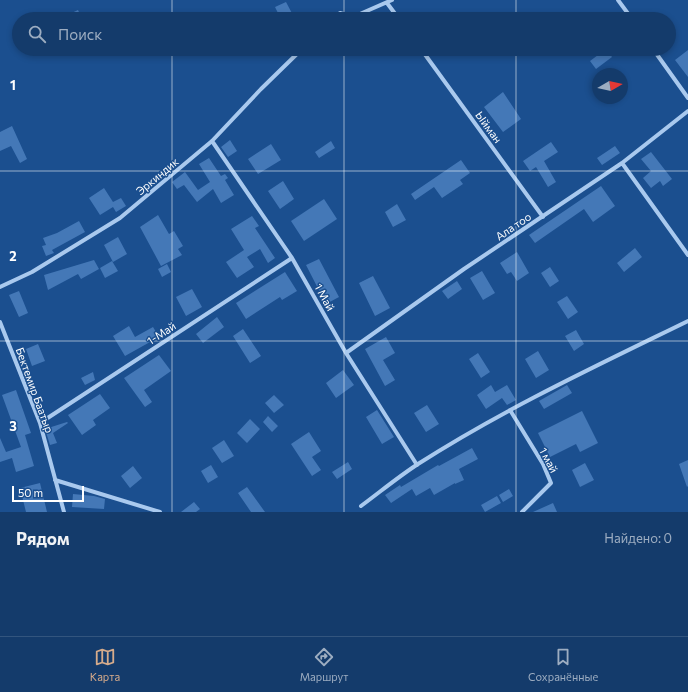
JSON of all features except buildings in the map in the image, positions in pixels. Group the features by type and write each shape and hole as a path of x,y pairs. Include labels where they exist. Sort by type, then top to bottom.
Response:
{"street":[{"path":"366,12 392,0"},
{"path":"618,0 627,12"},
{"path":"388,3 394,12"},
{"name":"Эркиндик","path":"0,287 32,272 120,218 212,141 261,88 295,56"},
{"name":"Ыйман","path":"426,56 544,216"},
{"path":"658,56 688,98"},
{"name":"Ала тоо","path":"346,353 464,269 622,163 688,111"},
{"name":"1 Май","path":"212,141 292,258 346,353 417,465"},
{"path":"622,163 688,255"},
{"name":"1-Май","path":"40,423 292,258"},
{"path":"361,506 417,465 510,410 548,389 688,321"},
{"name":"Бектемир Баатыр","path":"0,322 40,423 64,512"},
{"name":"1 май","path":"510,410 543,464 551,483 522,512"},
{"path":"55,480 160,512"}]}
